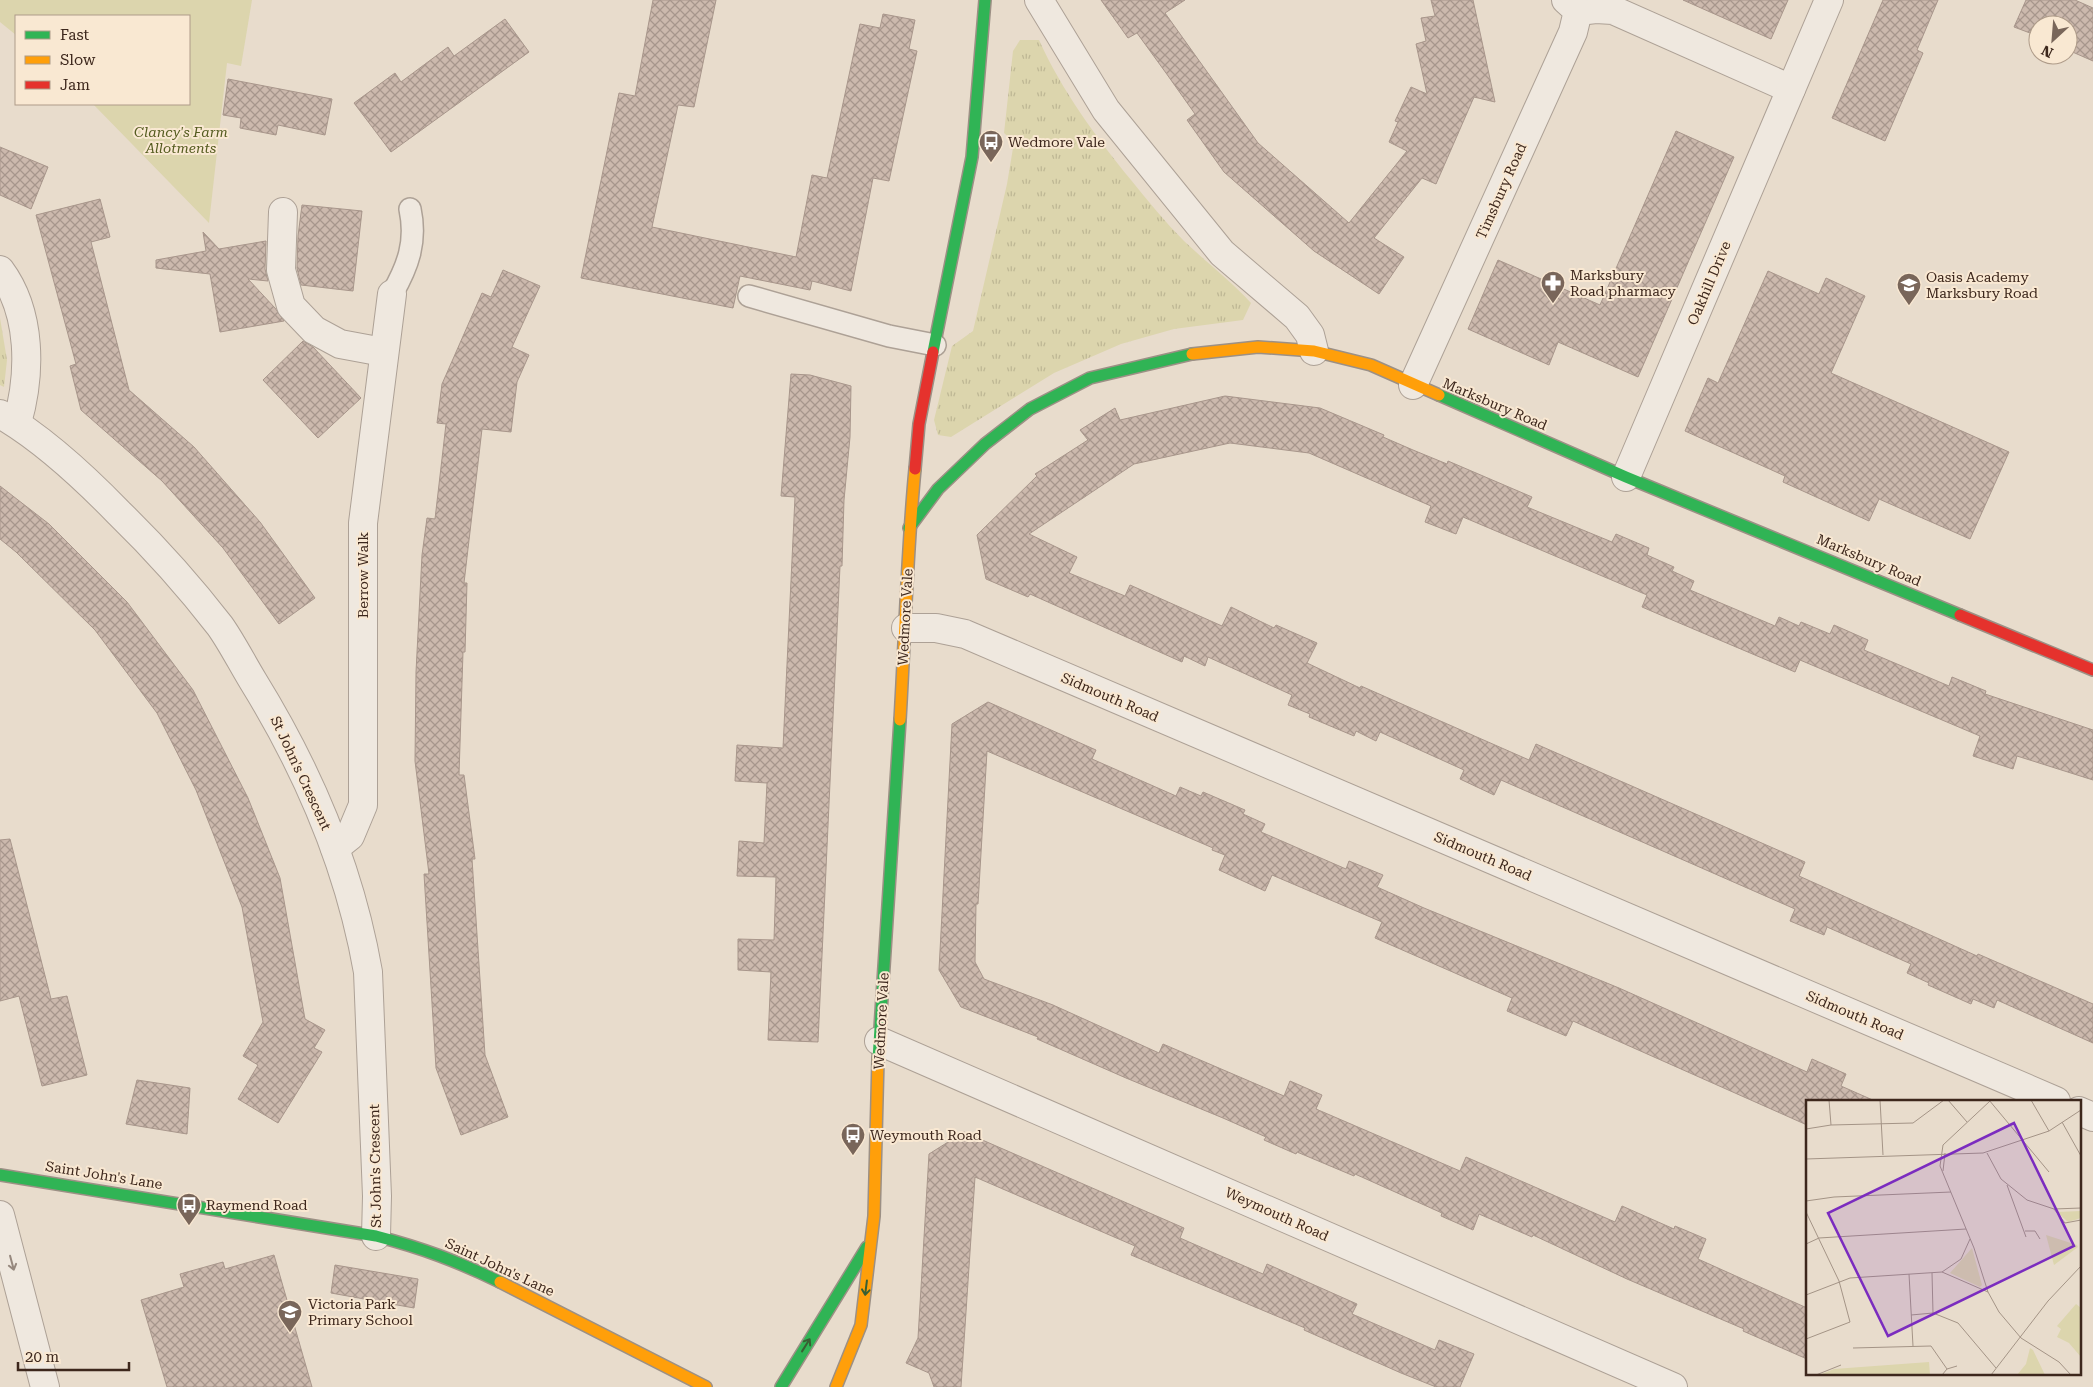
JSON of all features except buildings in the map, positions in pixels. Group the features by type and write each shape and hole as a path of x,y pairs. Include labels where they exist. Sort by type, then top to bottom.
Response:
{"street":[{"name":"Wedmore Vale","path":"836,1387 861,1325 872,1240 879,1041 906,628 909,528 918,424 972,157 985,0"},
{"path":"1038,0 1112,117 1222,253 1297,317 1310,335 1314,351"},
{"name":"Oakhill Drive","path":"1626,477 1829,0"},
{"path":"1572,14 1596,9 1613,10 1791,89"},
{"name":"Timsbury Road","path":"1413,385 1572,14"},
{"path":"283,212 281,270 291,306 314,330 340,344 384,352"},
{"path":"0,270 18,306 26,342 26,378 8,418"},
{"name":"Berrow Walk","path":"335,848 350,836 363,805 363,523 392,294"},
{"name":"Marksbury Road","path":"909,528 938,489 985,444 1030,409 1090,378 1180,355 1258,347 1314,351 1371,365 1626,477 2093,670"},
{"name":"St John's Crescent","path":"8,418 98,491 156,550 221,628 269,706 306,778 335,848 362,936 368,972 377,1196 376,1236"},
{"name":"Sidmouth Road","path":"906,628 936,628 965,634 2054,1100"},
{"name":"Weymouth Road","path":"879,1041 1673,1387"},
{"path":"2080,1111 2093,1116"},
{"name":"Saint John's Lane","path":"0,1175 376,1236 420,1247 466,1265 706,1387"},
{"path":"0,1215 45,1387"},
{"name":"Wedmore Vale","path":"781,1387 872,1240"}],"lane":[{"path":"392,294 406,269 414,226 410,209"},
{"path":"749,296 889,336 935,345"}],"green space":[{"name":"Clancy's Farm Allotments","path":"0,0 252,0 241,66 227,63 209,223 94,105 190,105 190,15 15,15 15,34 0,22"},
{"path":"1020,40 1039,40 1058,77 1080,113 1131,180 1184,241 1251,303 1243,320 1174,329 1121,344 1054,373 951,437 938,435 934,420 952,346 973,331 1007,184 1014,142 1004,133 1013,51"},
{"path":"0,318 7,360 4,387 0,385"}],"traffic: fast":[{"path":"933,352 972,157 985,0"},
{"path":"909,528 938,489 985,444 1030,409 1090,378 1192,354"},
{"path":"1439,395 1626,477 1960,615"},
{"path":"878,1059 900,720"},
{"path":"0,1175 376,1236 439,1256 500,1282"},
{"path":"781,1387 867,1247"}],"traffic: slow":[{"path":"1192,354 1258,347 1314,351 1371,365 1439,395"},
{"path":"900,720 915,469"},
{"path":"836,1387 861,1325 874,1216 878,1059"},
{"path":"500,1282 706,1387"}],"traffic: jam":[{"path":"915,469 919,424 933,352"},
{"path":"1960,615 2093,670"}],"place":[{"name":"Wedmore Vale","path":"991,163"},
{"name":"Marksbury Road pharmacy","path":"1553,304"},
{"name":"Oasis Academy Marksbury Road","path":"1909,306"},
{"name":"Weymouth Road","path":"853,1156"},
{"name":"Raymend Road","path":"189,1226"},
{"name":"Victoria Park Primary School","path":"290,1333"}]}
